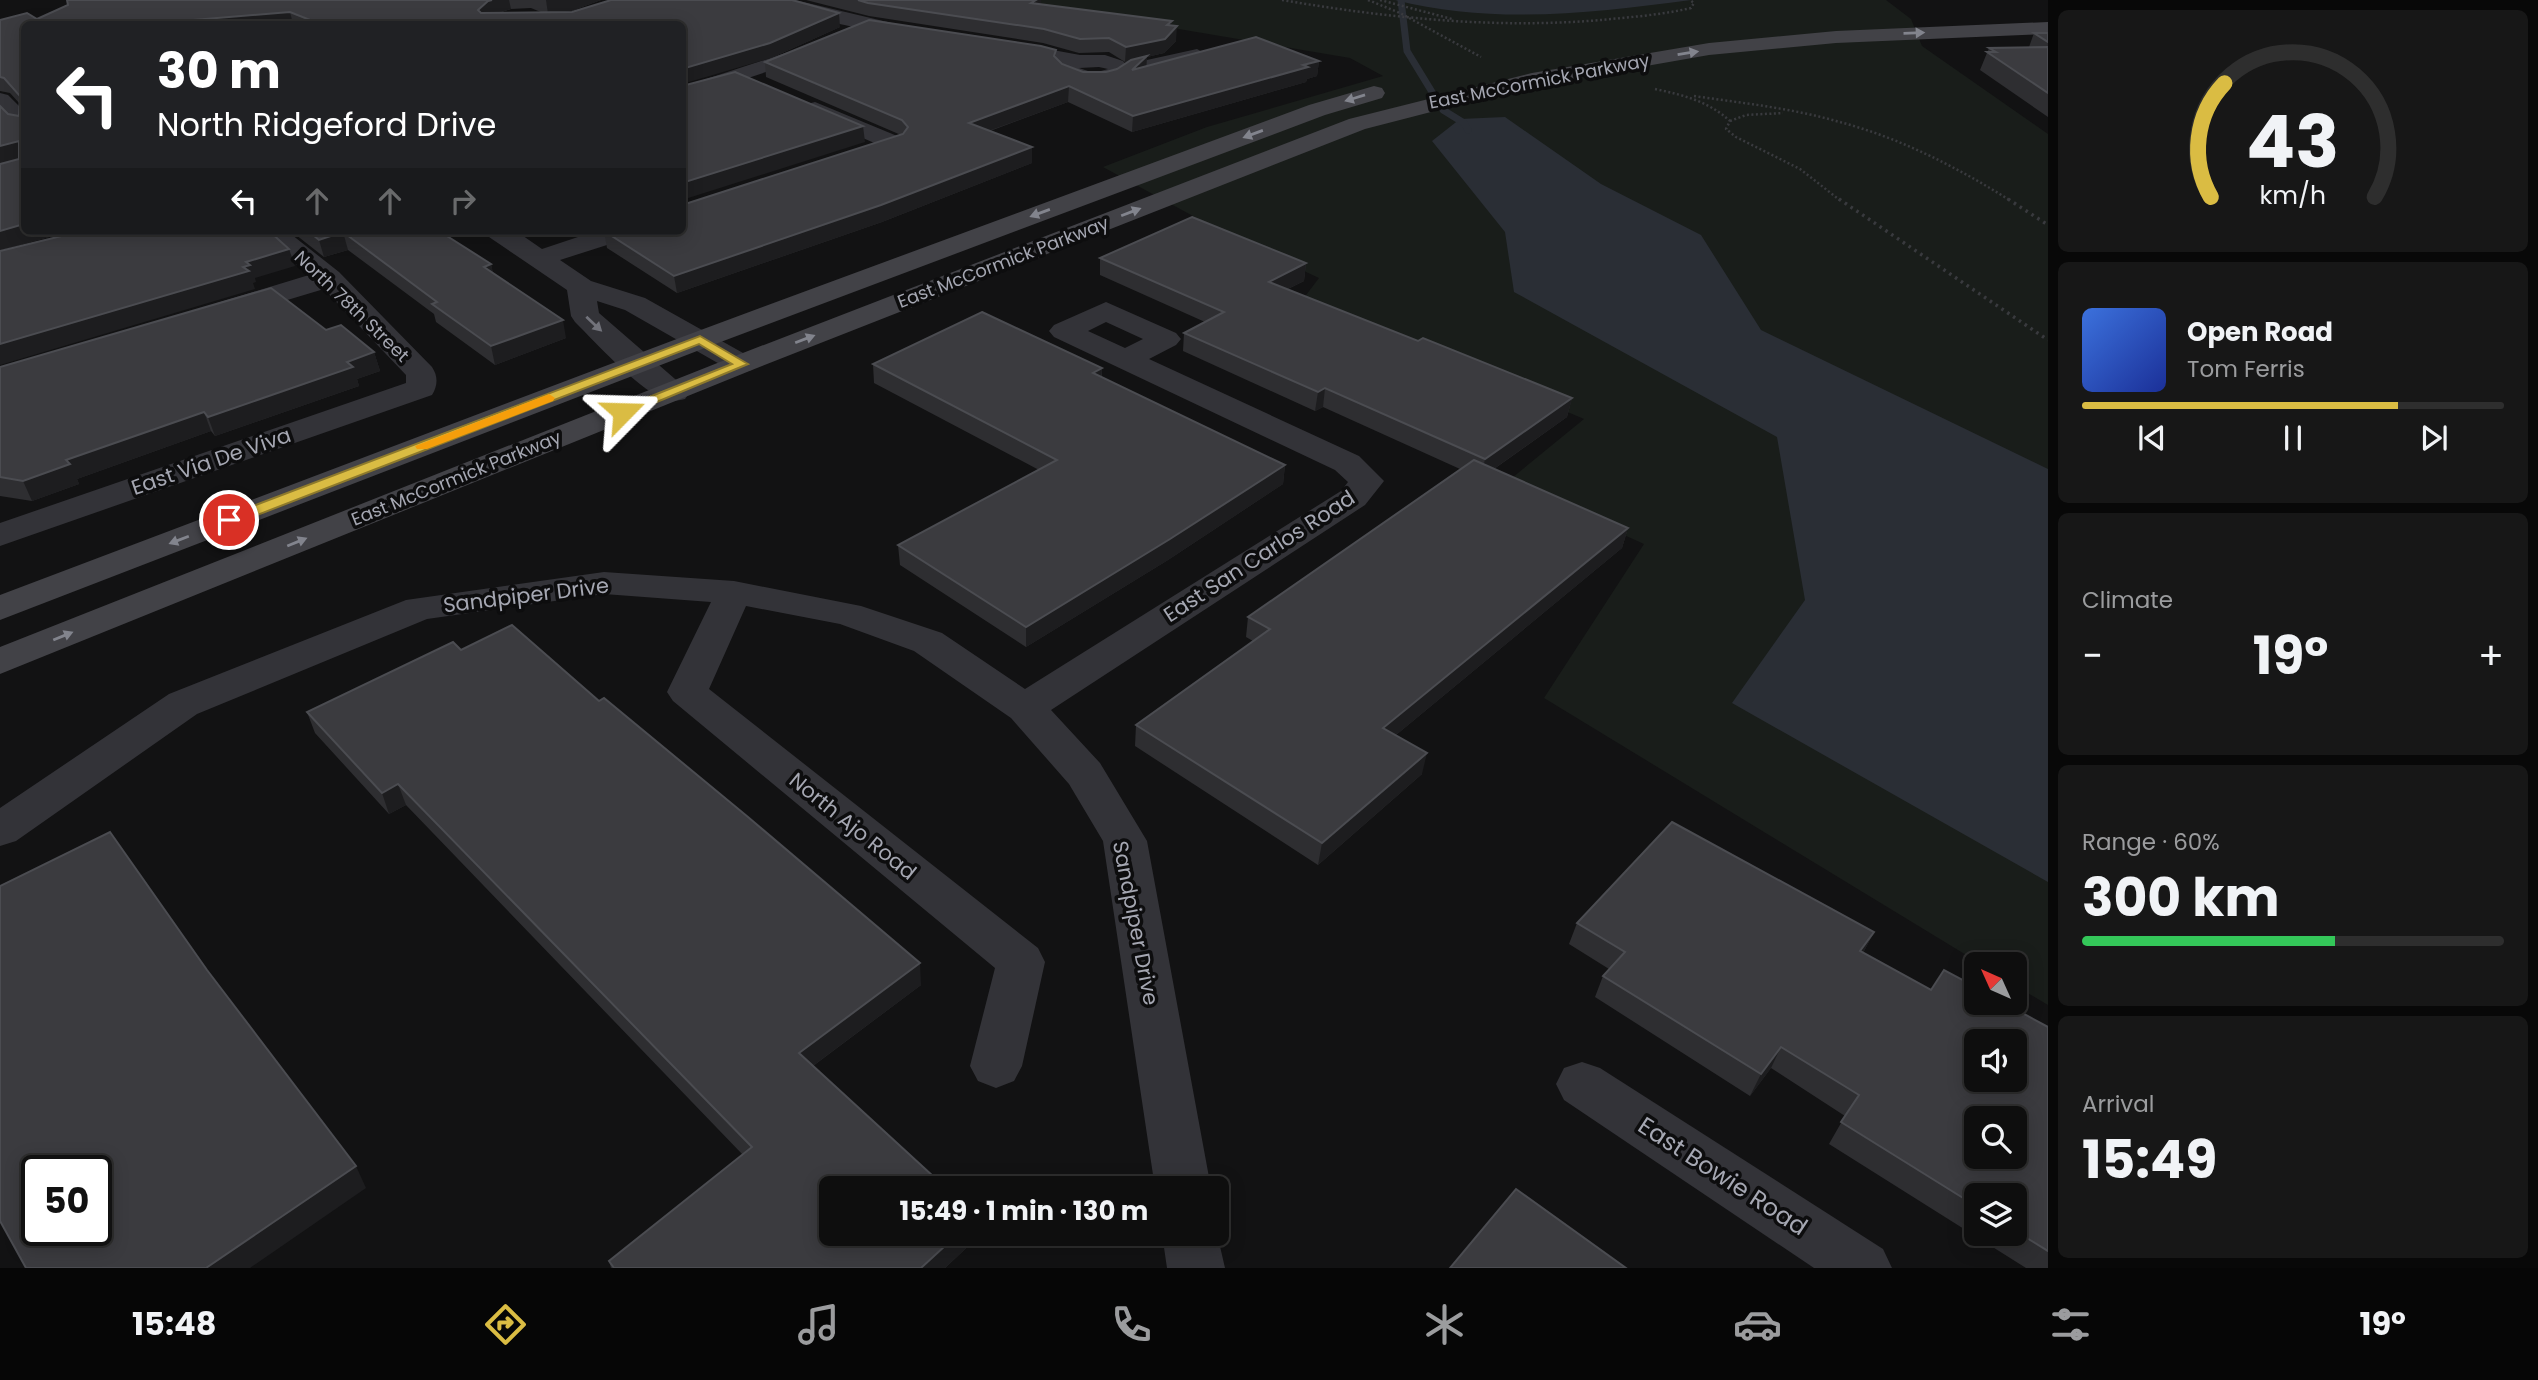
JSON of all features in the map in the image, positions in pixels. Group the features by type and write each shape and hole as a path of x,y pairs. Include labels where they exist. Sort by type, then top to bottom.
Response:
{"main road":[{"name":"East McCormick Parkway","path":"1617,43 1667,35 1844,19 2048,12"},
{"name":"East McCormick Parkway","path":"0,661 741,364 1357,124 1430,102 1580,69 1712,49 1874,34 2048,28"},
{"name":"East McCormick Parkway","path":"0,608 700,340 1317,110 1391,87"}],"street":[{"path":"774,0 867,25 925,35"},
{"path":"686,93 740,77 834,42 867,25"},
{"path":"990,45 1043,52 1078,62 1070,65 1068,70 1081,77 1107,77 1120,70"},
{"path":"740,77 765,88"},
{"path":"791,99 894,143 854,156"},
{"path":"0,100 21,120"},
{"name":"North 78th Street","path":"276,235 329,278 421,373 421,388"},
{"path":"504,235 581,287 635,304 741,364"},
{"path":"540,258 611,235"},
{"path":"197,318 329,278"},
{"path":"581,287 585,317 636,364 674,391"},
{"name":"East San Carlos Road","path":"1025,708 1353,498 1367,481 1347,463 1124,360"},
{"name":"East Via De Viva","path":"0,535 421,388"},
{"name":"Sandpiper Drive","path":"0,830 183,704 419,608 604,583 734,592 848,614 928,642 1025,708 1084,774 1125,841 1180,1176"},
{"name":"North Ajo Road","path":"734,592 687,692 1021,962 996,1066"},
{"name":"East Bowie Road","path":"1582,1084 1863,1268"},
{"path":"1192,1246 1196,1268"}],"lane":[{"path":"1120,70 1214,48"}],"path":[{"path":"1282,0 1403,16 1506,25 1574,23 1672,13 1691,8 1694,3 1689,0"},
{"path":"1368,0 1481,57"},
{"path":"1380,0 1467,23"},
{"path":"1643,87 1798,113 1856,127 1910,148 1997,190 2048,225"},
{"path":"1683,95 1712,106 1730,121"},
{"path":"1798,113 1746,115 1730,121 1726,129 1736,137 1800,169 1844,203 2048,341"}],"shaded area":[{"path":"1007,0 1886,0 1911,19 1922,46 2048,134 2048,1005 2027,993 2027,952 1964,954 1544,698 1644,544 1507,482 1584,419 1303,299 1319,278 1237,240 1103,167 1207,127 1383,76 1350,58"},
{"path":"1395,0 1691,0 1580,12 1506,14 1432,8"},
{"path":"1505,117 1601,184 1701,235 1761,330 2048,469 2048,882 1732,703 1805,600 1777,437 1514,292 1505,232 1432,141 1460,119"}],"building":[{"path":"67,0 492,0 478,10 481,13 572,12 611,0 792,0 839,13 770,43 686,68 686,21 310,20 290,12 181,21 21,21 21,225 0,231 0,164 19,159 19,141 0,146 0,106 8,114 19,116 20,96 0,77 0,20 27,13 37,19 68,5"},
{"path":"858,0 1036,0 1031,3 1172,21 1167,25 1177,26 1165,39 1126,47 1109,38 1080,39 1044,29"},
{"path":"869,20 1041,46 1056,50 1054,56 1062,64 1083,72 1106,72 1147,56 1132,70 1256,37 1319,61 1303,65 1308,67 1133,116 1069,86 969,123 1032,147 881,205 674,276 610,235 686,235 686,204 903,134 908,127 902,120 765,62"},
{"path":"2034,33 2048,33 2048,42"},
{"path":"2048,47 2048,93 1987,52 1996,52 1989,48"},
{"path":"735,72 863,126 686,182 686,85"},
{"path":"1192,217 1306,263 1269,282 1418,341 1423,338 1572,398 1485,459 1325,388 1318,392 1184,333 1224,312 1100,258"},
{"path":"66,235 273,235 289,249 246,262 250,265 243,267 249,271 0,344 0,251"},
{"path":"313,235 334,235 319,240"},
{"path":"347,235 445,235 491,264 484,267 563,320 491,346 432,304 437,302"},
{"path":"271,288 326,330 341,325 374,352 347,362 353,367 208,417 204,412 66,460 70,464 23,481 0,477 0,367"},
{"path":"982,312 1102,368 1093,373 1285,465 1026,627 898,545 1057,460 873,364"},
{"path":"1474,460 1628,528 1383,728 1427,753 1322,843 1136,725 1270,629 1248,617"},
{"path":"512,625 599,701 604,698 920,963 799,1053 933,1176 819,1176 819,1246 945,1246 921,1268 614,1268 609,1261 752,1147 398,784 382,793 307,712 453,642 461,650"},
{"path":"1672,822 1874,932 1860,951 1931,990 1944,970 1964,981 1964,1015 2026,1015 2048,1027 2048,1251 2027,1238 2027,1183 1964,1183 1964,1199 1841,1122 1859,1095 1781,1047 1761,1074 1603,976 1625,952 1577,923"},
{"path":"110,832 207,970 356,1166 206,1268 26,1268 0,1221 0,886"},
{"path":"1516,1189 1626,1268 1450,1268"}],"waterway":[{"path":"1401,0 1407,51 1443,110 1464,123 1468,130"}],"slow traffic":[{"path":"422,446 549,398"}],"route":[{"path":"229,520 700,340 741,364 623,412"}]}
